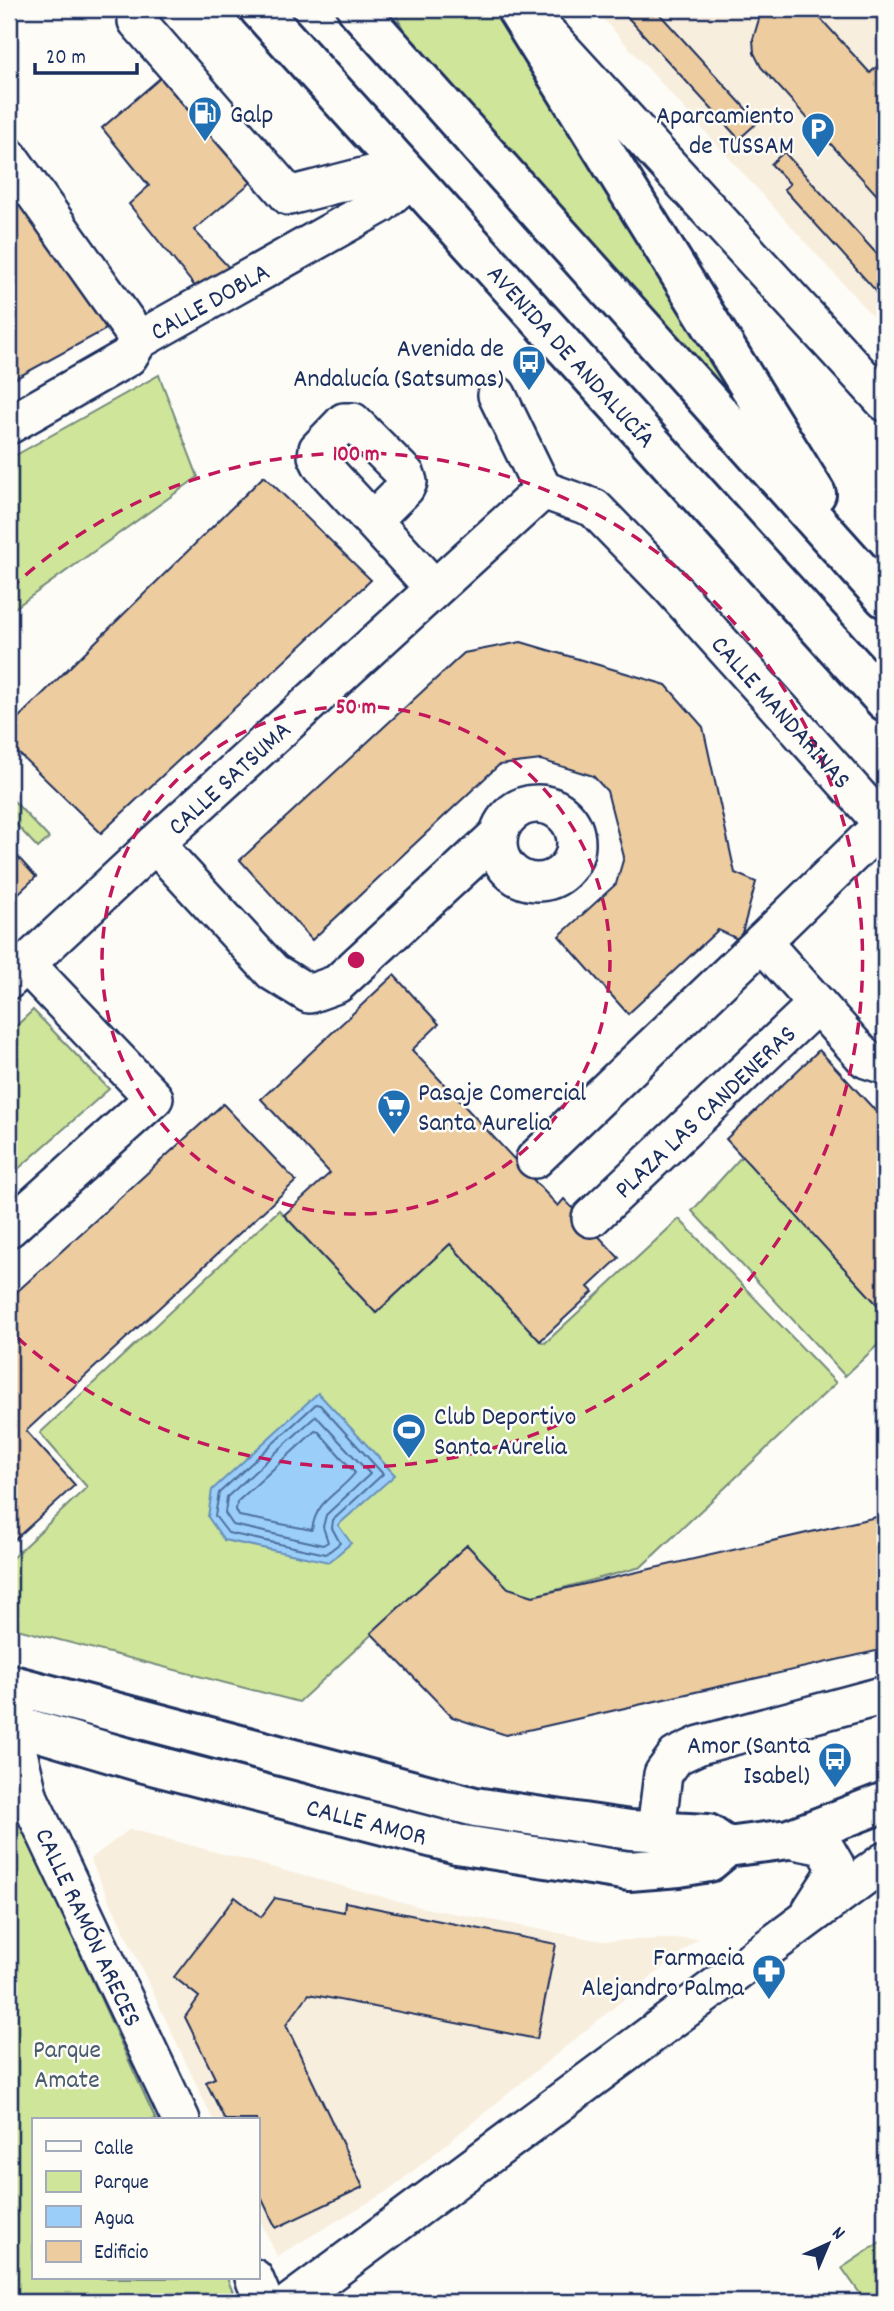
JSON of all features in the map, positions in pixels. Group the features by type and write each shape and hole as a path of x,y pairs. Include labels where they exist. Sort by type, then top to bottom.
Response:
{"main road":[{"name":"AVENIDA DE ANDALUCÍA","path":"259,9 885,701"},
{"path":"357,9 880,581"},
{"path":"516,9 880,581"},
{"name":"CALLE AMOR","path":"14,1685 475,1807 630,1830 708,1835 727,1847"},
{"name":"CALLE AMOR","path":"10,1724 141,1762 471,1846 629,1871 709,1862 727,1847 789,1839 885,1801"}],"street":[{"path":"136,9 137,21 289,196 406,173"},
{"path":"524,9 885,402"},
{"name":"CALLE DOBLA","path":"9,425 128,357 139,340 381,204 406,173"},
{"path":"15,178 139,340"},
{"path":"497,395 543,490"},
{"name":"CALLE SATSUMA","path":"17,972 543,490"},
{"name":"CALLE MANDARINAS","path":"543,490 594,508 668,584 883,824 762,942"},
{"path":"373,520 434,588"},
{"path":"155,844 273,972 309,994 337,984 498,835"},
{"path":"535,1159 762,942 866,1059 885,1065"},
{"path":"9,1228 154,1098 17,972"},
{"name":"PLAZA LAS CANDENERAS","path":"591,1218 817,1004"},
{"name":"CALLE RAMÓN ARECES","path":"14,1685 10,1724 29,1798 180,2118"},
{"path":"656,1830 663,1774 676,1756 699,1745 885,1695"},
{"name":"CALLE AMOR","path":"789,1839 824,1846 835,1866 832,1878 806,1919"},
{"name":"CALLE AMOR","path":"291,2302 885,1861"},
{"path":"255,2280 264,2302"}],"shaded area":[{"name":"Aparcamiento de TUSSAM","path":"594,9 885,9 885,330"},
{"path":"130,1829 420,1907 602,1941 699,1938 391,2189 277,2256 259,2218 259,2118 212,2118 90,1859"}],"green space":[{"path":"393,9 495,9 513,28 752,423 406,35"},
{"path":"159,375 198,477 9,612 9,459"},
{"path":"9,796 49,838 38,848 9,817"},
{"path":"33,1010 109,1089 9,1177 9,1033"},
{"path":"742,1156 885,1313 885,1338 845,1376 692,1211"},
{"name":"Club Deportivo Santa Aurelia","path":"279,1210 376,1313 450,1244 540,1341 545,1343 679,1219 836,1383 641,1567 533,1596 508,1588 467,1546 299,1702 13,1628 9,1614 9,1561 87,1487 40,1433"},
{"name":"Parque Amate","path":"9,1798 155,2118 32,2118 32,2280 228,2280 237,2302 9,2302"},
{"path":"885,2239 885,2302 866,2302 842,2268"}],"water":[{"path":"318,1393 395,1475 338,1525 351,1543 329,1562 224,1540 208,1517 212,1490"}],"building":[{"path":"620,9 655,9 758,122 739,139"},
{"path":"762,9 812,9 870,73 885,59 885,204 761,67 754,53 753,39"},
{"path":"172,68 262,173 194,230 234,273 201,294 129,204 149,186 102,128"},
{"path":"784,152 885,263 885,301 784,189 790,184 771,164"},
{"path":"22,201 112,326 9,382 9,208"},
{"path":"264,476 371,580 101,833 9,744 9,727"},
{"path":"521,642 666,685 703,727 735,873 756,882 740,940 718,930 628,1014 559,936 616,884 624,857 607,791 593,776 541,760 499,765 312,940 240,860 464,653"},
{"path":"9,847 36,877 9,902"},
{"name":"Pasaje Comercial Santa Aurelia","path":"394,975 439,1024 412,1050 558,1206 564,1199 619,1258 588,1287 593,1292 540,1341 450,1244 376,1313 284,1215 330,1173 261,1099"},
{"path":"819,1050 885,1121 885,1313 726,1139"},
{"path":"223,1104 296,1181 26,1431 75,1485 9,1545 9,1299"},
{"path":"885,1515 885,1649 506,1735 452,1717 371,1633 467,1545 508,1588 533,1596"},
{"path":"235,1897 261,1917 275,1898 344,1912 345,1902 556,1944 537,2039 309,1994 286,2025 363,2187 276,2228 259,2193 259,2118 224,2118 206,2082 215,2078 185,2017 199,1997 174,1977"}],"place":[{"name":"Galp","path":"205,143"},
{"name":"Aparcamiento de TUSSAM","path":"818,159"},
{"name":"Avenida de Andalucía (Satsumas)","path":"529,392"},
{"name":"Pasaje Comercial Santa Aurelia","path":"394,1136"},
{"name":"Club Deportivo Santa Aurelia","path":"409,1460"},
{"name":"Amor (Santa Isabel)","path":"835,1789"},
{"name":"Farmacia Alejandro Palma","path":"769,2001"}]}
